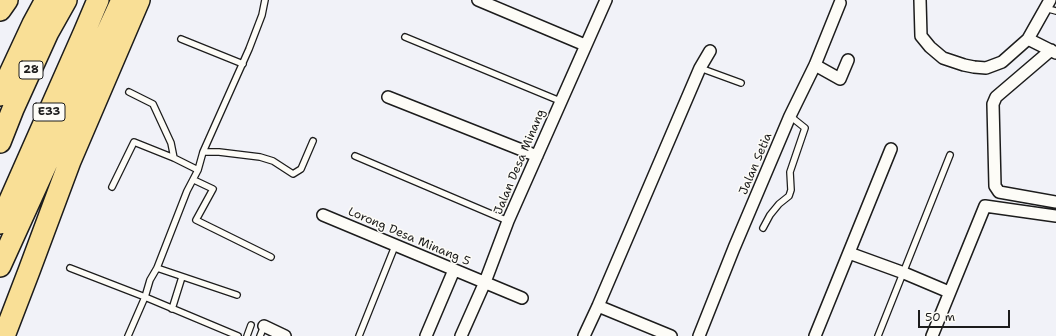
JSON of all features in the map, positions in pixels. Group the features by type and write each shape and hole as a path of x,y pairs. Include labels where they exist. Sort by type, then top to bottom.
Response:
{"highway":[{"path":"0,10 7,0"},
{"name":"28","path":"0,95 33,24 46,0"},
{"name":"28","path":"0,142 13,109 48,32 66,0"},
{"name":"E33","path":"0,223 98,0"},
{"path":"0,266 122,0"},
{"path":"4,336 70,161 138,0"}],"street":[{"path":"478,0 586,45"},
{"name":"Jalan Desa Minang","path":"461,336 485,282 508,221 606,0"},
{"path":"920,0 921,36 930,47 943,58 964,65 986,68 1002,62 1028,39 1050,6"},
{"name":"Jalan Setia","path":"699,336 734,248 790,116 815,65 840,3"},
{"path":"1028,39 1053,52 996,97 993,104 995,186 999,192 1056,202"},
{"path":"584,336 700,68 710,51"},
{"path":"815,65 840,79 848,60"},
{"path":"388,97 537,156"},
{"path":"815,336 891,149"},
{"path":"932,336 985,206 1056,216"},
{"name":"Lorong Desa Minang 5","path":"323,215 522,298"},
{"path":"850,253 949,292"},
{"path":"426,336 454,270"},
{"path":"598,306 671,336"},
{"path":"262,331 285,336"}],"lane":[{"path":"128,336 145,297 150,280 157,268 187,191 194,180 203,152 243,64 262,16 265,0"},
{"path":"405,37 560,101"},
{"path":"181,39 243,64"},
{"path":"700,68 741,83"},
{"path":"129,92 153,104 171,142 174,158"},
{"path":"763,228 770,215 779,204 789,196 791,190 790,172 805,128 790,116"},
{"path":"203,152 236,153 273,160 293,174 301,169 314,141"},
{"path":"112,187 134,142 174,158 198,170"},
{"path":"878,336 950,155"},
{"path":"355,156 508,221"},
{"path":"194,180 213,189 196,220 271,257"},
{"path":"359,336 395,246"},
{"path":"70,268 145,297 238,336"},
{"path":"157,268 237,295"},
{"path":"172,309 182,277"},
{"path":"247,336 252,325"}]}
